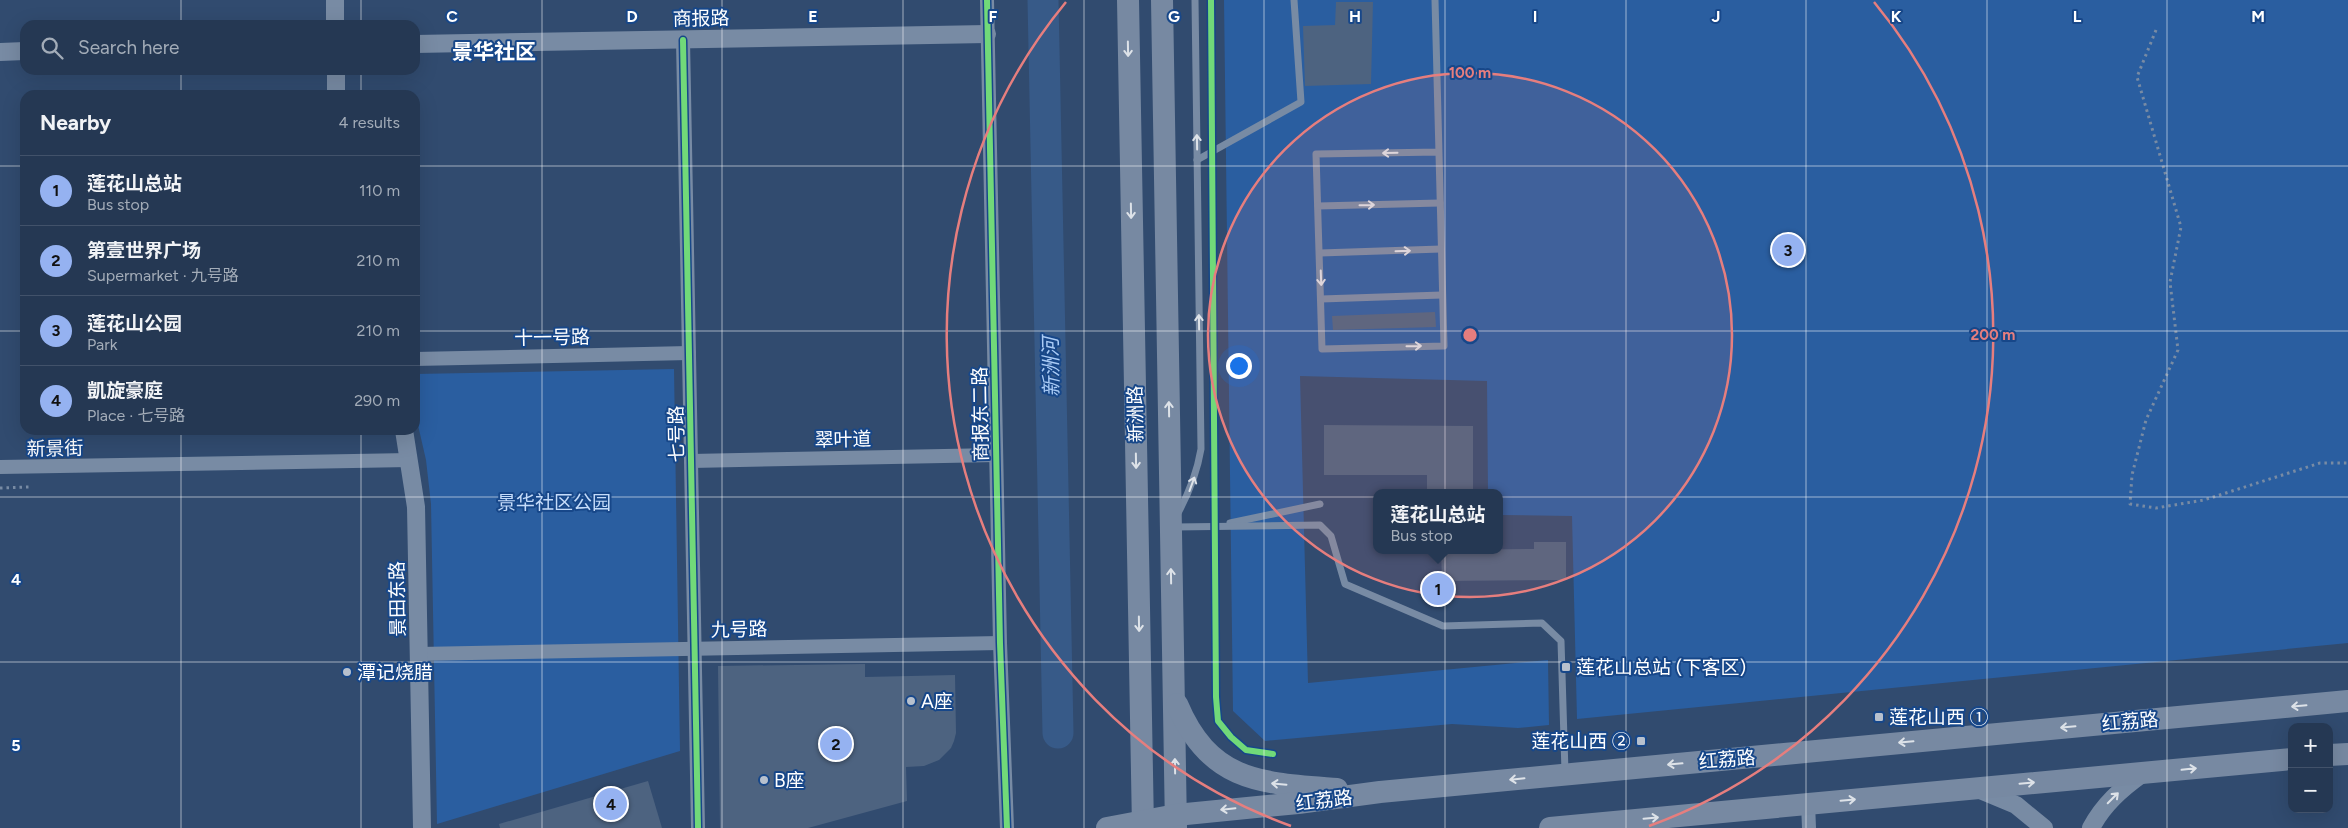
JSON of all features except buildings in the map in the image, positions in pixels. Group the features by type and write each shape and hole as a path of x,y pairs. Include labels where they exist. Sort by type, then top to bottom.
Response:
{"main road":[{"name":"新洲路","path":"1128,0 1143,824"},
{"name":"新洲路","path":"1162,0 1176,822"},
{"path":"1173,695 1186,726 1204,748 1225,767 1246,777 1272,784 1380,792"},
{"name":"红荔路","path":"1107,828 1176,822 1380,792 2348,701"},
{"path":"2333,755 2348,754"},
{"path":"1550,828 2288,759"}],"street":[{"path":"335,0 335,20"},
{"name":"商报东二路","path":"987,0 1000,643 1007,828"},
{"name":"商报路","path":"420,44 987,34"},
{"name":"七号路","path":"683,40 698,828"},
{"path":"0,52 20,51"},
{"path":"336,75 336,90"},
{"name":"十一号路","path":"420,359 689,354"},
{"name":"景田东路","path":"405,435 416,507 422,828"},
{"name":"翠叶道","path":"691,461 996,455"},
{"name":"新景街","path":"0,467 410,460"},
{"name":"九号路","path":"419,654 1000,643"},
{"path":"2091,828 2101,811 2114,797 2142,774"},
{"path":"1972,788 2016,805 2044,828"},
{"path":"1808,803 1809,828"}],"lane":[{"path":"1195,0 1200,448 1198,469 1191,488 1171,527 1320,525 1331,536 1344,584 1443,626 1542,623 1561,641 1565,774"},
{"path":"1197,160 1301,102 1294,0"},
{"path":"1435,0 1439,152 1442,295 1444,346 1322,348 1316,154 1439,152"},
{"path":"1318,206 1440,203"},
{"path":"1320,253 1441,250"},
{"path":"1321,299 1442,295"},
{"path":"1214,526 1320,504"}],"path":[{"path":"2156,30 2137,77 2182,227 2170,282 2178,350 2146,420 2132,476 2130,504 2156,508 2204,500 2320,463 2348,463"},
{"path":"0,488 29,487"}],"green space":[{"path":"1224,0 2348,0 2348,643 1577,719 1572,516 1503,515 1503,489 1488,489 1487,381 1300,376 1308,683 1548,660 1549,725 1518,728 1452,724 1265,741 1233,711"},
{"name":"景华社区公园","path":"674,369 680,751 437,824 431,504 426,460 420,434 420,374"}],"waterway":[{"name":"新洲河","path":"1043,0 1058,733"}],"cycle path":[{"path":"987,0 1000,643 1007,828"},
{"path":"1211,0 1216,697 1218,721 1231,737 1246,750 1273,754"},
{"path":"683,40 698,828"}],"place":[{"name":"莲花山公园","path":"1788,250"},
{"name":"莲花山总站","path":"1438,589"},
{"name":"莲花山总站 (下客区)","path":"1566,667"},
{"name":"潭记烧腊","path":"347,672"},
{"name":"A座","path":"911,701"},
{"name":"莲花山西 ①","path":"1879,717"},
{"name":"莲花山西 ②","path":"1641,741"},
{"name":"第壹世界广场","path":"836,744"},
{"name":"B座","path":"764,780"},
{"name":"凱旋豪庭","path":"611,804"}],"district":[{"name":"景华社区","path":"494,52"}]}
